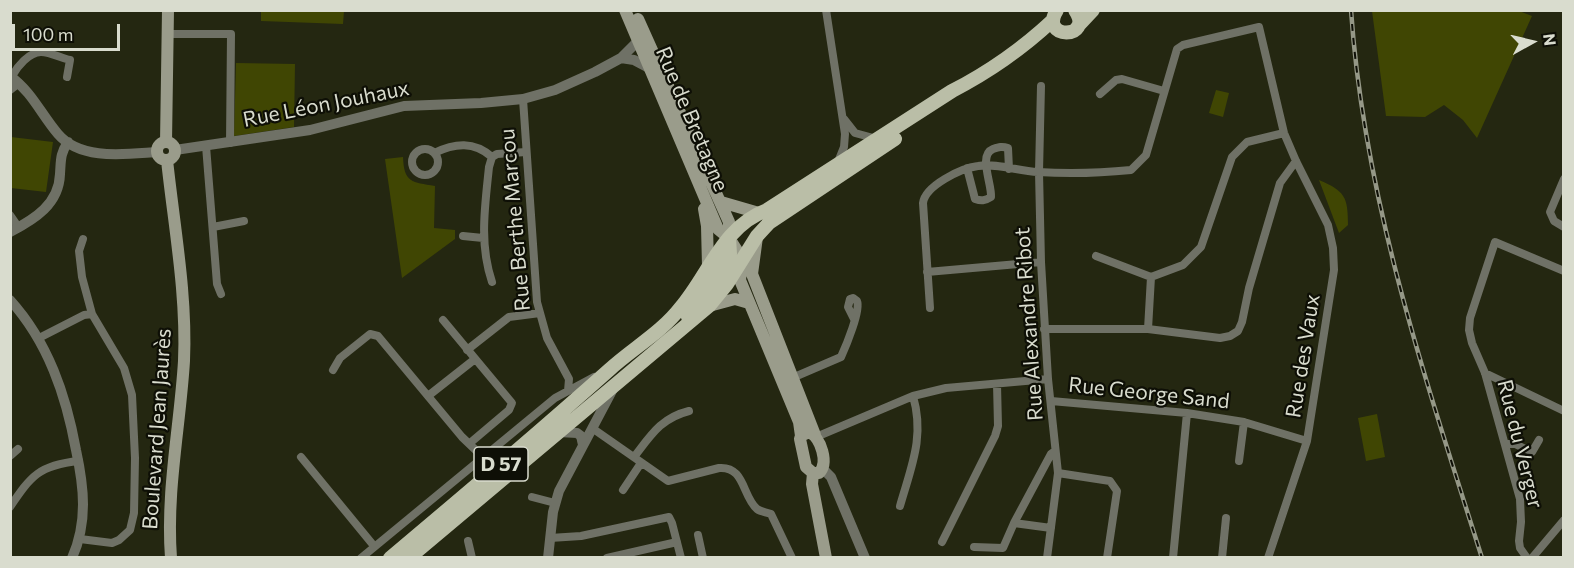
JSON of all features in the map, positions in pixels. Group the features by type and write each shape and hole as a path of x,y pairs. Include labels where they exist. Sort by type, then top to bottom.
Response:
{"main road":[{"name":"Boulevard Jean Jaurès","path":"168,10 166,151 183,297 184,341 170,503 171,558"},
{"name":"Rue de Bretagne","path":"625,10 719,232 729,238 752,274 825,461 812,484 826,558"},
{"name":"Rue de Bretagne","path":"634,10 721,202 729,222 729,238"},
{"path":"1076,10 1079,17 1078,26"},
{"path":"1025,46 1073,31 1093,10"},
{"path":"1055,16 1055,28 1062,33"},
{"path":"678,331 730,254 729,238 741,223 952,91 974,80 1025,46 1055,16"},
{"path":"702,192 707,226 708,266 742,259 757,236 776,216 895,139 957,96 974,80"},
{"path":"721,202 763,211"},
{"path":"742,259 749,232 763,211"},
{"path":"752,274 757,236"},
{"name":"D 57","path":"390,558 566,409 610,368 671,320 729,238"},
{"name":"Rue de Bretagne","path":"742,259 740,280 800,422 800,439 806,467 818,471"},
{"name":"D 57","path":"409,558 709,306 727,285 742,259"},
{"path":"709,306 735,299 749,303"},
{"path":"801,436 809,432 815,436"}],"street":[{"path":"826,10 844,118 845,142 837,165"},
{"name":"Rue des Vaux","path":"1164,91 1177,49 1183,45 1259,27 1284,133 1328,225 1333,248 1334,270 1307,441 1268,558"},
{"path":"167,34 231,33 230,142"},
{"name":"Rue Léon Jouhaux","path":"68,142 82,149 106,154 166,151 310,130 404,106 523,99 555,90 621,58 638,41"},
{"path":"10,215 14,230 38,215 51,202 58,188 61,153 68,142 58,135 28,91 13,81 16,68 33,54 41,52 69,60 67,77"},
{"path":"621,58 634,60 651,69"},
{"path":"930,308 924,196 931,188 967,168 987,165 1039,172 1131,170 1146,155 1164,91 1122,79 1116,80 1100,94"},
{"name":"Rue Alexandre Ribot","path":"1041,86 1039,172 1044,329 1059,473 1047,558"},
{"name":"Rue Berthe Marcou","path":"523,99 540,313 546,338 569,379 568,391"},
{"path":"844,118 855,133 877,139"},
{"path":"1096,256 1151,277 1183,265 1201,247 1232,157 1246,142 1284,133"},
{"path":"434,153 458,144 482,149 492,157"},
{"path":"206,146 217,284 221,294"},
{"path":"967,168 975,199 986,200 991,197 986,154 988,151 1003,146 1008,148 1009,169"},
{"path":"492,157 497,154 526,152"},
{"path":"492,157 483,238 487,267 492,282"},
{"path":"1044,329 1148,329 1220,338 1238,331 1280,183 1296,161"},
{"path":"1563,179 1550,212 1554,221 1563,227"},
{"path":"213,227 244,221"},
{"path":"463,236 483,238"},
{"path":"80,539 103,543 119,540 130,530 134,513 135,458 132,395 124,368 92,314 82,277 79,251 83,239"},
{"name":"Rue du Verger","path":"1527,558 1520,548 1520,499 1485,373 1472,343 1470,324 1495,242 1563,271"},
{"path":"927,272 1041,262"},
{"path":"1148,329 1151,277"},
{"path":"10,300 39,338 71,417 84,490 83,522 80,539 72,558"},
{"path":"467,350 509,317 540,313"},
{"path":"39,338 84,315 92,314"},
{"path":"792,378 841,357 854,319"},
{"path":"443,320 512,403 512,406 470,443"},
{"path":"333,370 340,358 370,334 378,336 462,437 484,458"},
{"path":"428,396 475,359"},
{"path":"361,558 555,398 610,368"},
{"name":"Rue Berthe Marcou","path":"564,370 577,380 584,382"},
{"path":"1485,373 1563,411"},
{"path":"815,436 913,396 946,388 1048,379"},
{"path":"548,558 555,503 559,491 616,384"},
{"path":"942,542 998,426 997,384"},
{"path":"900,506 918,435 917,410 913,396"},
{"name":"Rue George Sand","path":"1051,401 1187,413 1244,422 1307,441"},
{"path":"623,490 660,424 675,414 689,411"},
{"path":"1173,558 1187,413"},
{"name":"Rue George Sand","path":"1239,461 1244,422"},
{"path":"592,428 668,481 726,467 742,480 754,506 759,511 771,514 792,558"},
{"path":"559,432 577,433 581,436 583,445"},
{"path":"1506,444 1510,443 1532,452 1539,440"},
{"path":"10,456 18,449"},
{"path":"974,547 1003,548 1014,523 1051,454 1055,451"},
{"path":"301,457 374,546"},
{"path":"12,500 35,473 54,465 79,461"},
{"path":"818,471 831,477 865,558"},
{"path":"1059,473 1110,481 1114,485 1117,491 1107,558"},
{"path":"532,497 555,503"},
{"path":"550,538 581,536 669,517 681,558"},
{"path":"1222,558 1226,518"},
{"path":"1532,558 1563,520"},
{"path":"1014,523 1051,528"},
{"path":"698,535 703,558"},
{"path":"468,541 472,558"},
{"path":"607,558 677,542"}],"green space":[{"path":"261,11 344,11 343,24 261,21"},
{"path":"1372,11 1519,11 1532,16 1477,138 1463,120 1444,105 1425,117 1386,116"},
{"path":"236,63 295,64 294,127 234,136"},
{"path":"1216,90 1229,93 1223,117 1209,113"},
{"path":"11,137 53,142 46,192 11,188"},
{"path":"403,157 407,177 415,182 435,186 434,228 455,230 455,239 402,278 385,159"},
{"path":"1319,180 1340,192 1346,201 1348,225 1339,233"},
{"path":"1377,414 1385,457 1366,461 1358,418"}],"railway":[{"path":"1351,10 1358,80 1383,219 1419,355 1482,558"}]}
